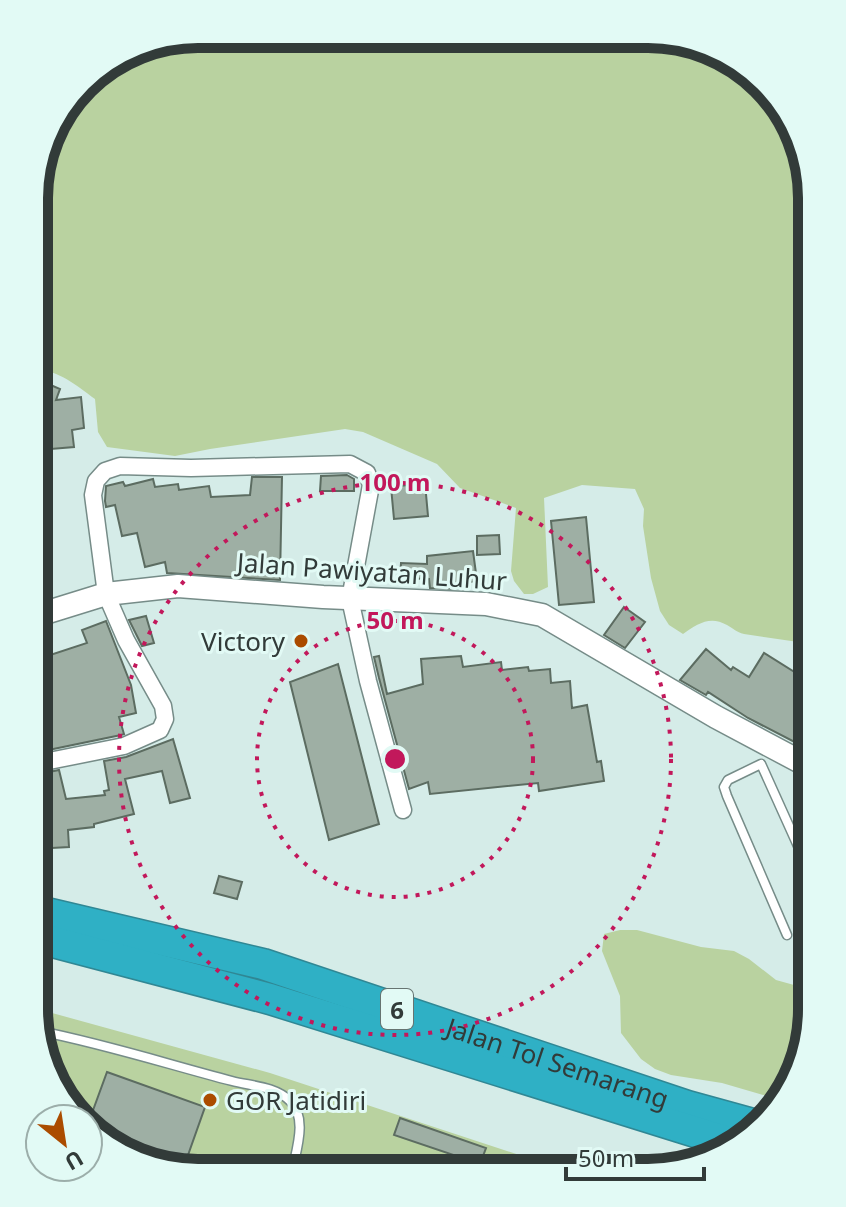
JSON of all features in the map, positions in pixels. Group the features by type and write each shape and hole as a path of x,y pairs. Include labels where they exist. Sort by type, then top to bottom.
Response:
{"highway":[{"name":"Jalan Tol Semarang","path":"48,913 263,964 687,1106 746,1122"},
{"name":"Jalan Tol Semarang","path":"48,941 270,999 721,1140"}],"main road":[{"name":"Jalan Pawiyatan Luhur","path":"48,612 106,594 178,586 350,599 486,604 542,615 765,755 798,763"}],"street":[{"path":"48,761 124,746 160,730 165,719 163,706 126,640 106,594 93,495 96,481 105,471 120,466 191,468 350,464 367,473 371,485 350,599 368,681 403,810"}],"lane":[{"path":"787,935 724,787 728,780 765,755 798,841"},
{"path":"50,1033 133,1052 268,1089 290,1101 301,1121 294,1159"}],"green space":[{"path":"188,48 648,48 696,56 731,73 761,99 783,132 797,178 798,642 744,634 715,621 699,624 683,634 669,625 660,611 651,578 643,526 644,509 635,489 582,485 544,498 548,587 533,594 524,594 511,571 516,508 460,488 437,464 363,432 345,429 175,456 107,447 98,432 95,399 48,372 49,178 59,141 73,115 99,85 123,68 150,56"},
{"path":"637,930 701,947 734,951 776,980 798,986 795,1038 783,1075 769,1097 722,1083 671,1075 641,1059 621,1033 620,996 602,951 604,934"},
{"name":"GOR Jatidiri","path":"48,1012 270,1073 531,1159 198,1159 159,1154 132,1144 104,1126 104,1103 81,1103 63,1075 56,1057"}],"building":[{"path":"48,384 60,389 56,400 81,397 84,428 72,430 74,447 51,449"},
{"path":"347,475 354,479 354,491 320,491 321,476"},
{"path":"252,477 282,477 280,580 167,573 165,562 145,567 137,533 122,536 115,505 106,507 106,486 123,482 125,486 153,479 155,487 178,484 179,490 209,486 211,497 250,495"},
{"path":"425,483 428,516 394,519 391,487"},
{"path":"586,517 594,602 559,605 551,521"},
{"path":"499,535 500,554 477,555 477,536"},
{"path":"473,551 477,581 457,584 458,589 430,588 429,579 400,578 401,563 427,564 427,556"},
{"path":"624,607 645,622 625,648 604,635"},
{"path":"146,616 154,643 142,646 129,620"},
{"path":"106,621 131,685 136,713 119,717 124,734 48,750 48,656 87,643 82,630"},
{"path":"706,649 731,670 733,667 749,677 764,653 798,674 798,744 748,718 708,692 706,695 680,680"},
{"path":"379,656 387,694 423,684 421,659 461,656 463,667 501,662 502,670 528,667 529,671 550,669 551,683 570,681 572,708 587,705 597,762 601,761 604,781 539,791 538,783 430,794 428,782 409,789 374,657"},
{"path":"338,664 379,824 329,840 290,682"},
{"path":"173,739 190,798 170,803 162,771 125,779 134,814 94,824 94,827 68,830 69,847 52,848 52,836 48,836 48,772 59,770 66,799 105,795 104,791 109,790 104,761 126,757"},
{"path":"219,876 242,882 237,899 214,893"},
{"path":"107,1072 205,1107 187,1158 141,1148 104,1126 104,1103 96,1103"},
{"path":"400,1118 486,1148 482,1159 465,1159 394,1135"}],"place":[{"name":"Victory","path":"301,641"},
{"name":"GOR Jatidiri","path":"210,1100"}]}
